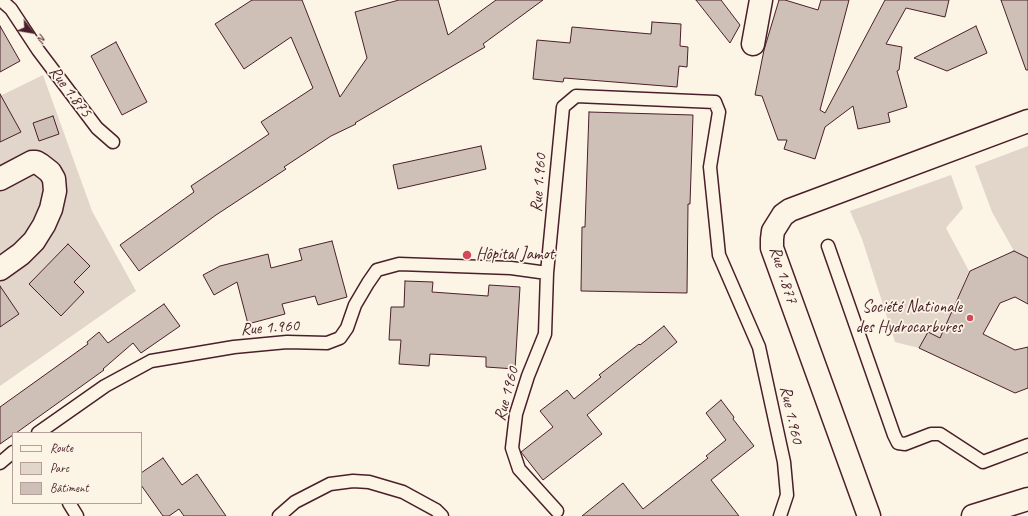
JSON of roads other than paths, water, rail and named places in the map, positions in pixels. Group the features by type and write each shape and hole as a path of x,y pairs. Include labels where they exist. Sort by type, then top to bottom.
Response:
{"street":[{"path":"753,44 761,0"},
{"name":"Rue 1.877","path":"869,516 772,248 773,231 783,216 790,210 1028,121"},
{"path":"0,179 32,162 36,162 50,172 54,179 55,191 51,209 44,225 34,241 21,254 0,269"},
{"path":"973,516 1028,498"}],"lane":[{"name":"Rue 1.875","path":"1,0 11,9 38,50 97,128 112,142"},
{"name":"Rue 1.960","path":"39,432 105,386 151,361 234,347 287,342 327,343 340,338 347,328 355,305 368,282 377,270 400,264 512,268 547,273 563,107 576,96 715,102 719,112 710,167 719,255 759,347 784,462 787,495 780,516"},
{"path":"828,246 894,436 898,443 905,444 931,434 940,434 983,462 1028,445"},
{"name":"Rue 1960","path":"547,273 545,334 528,376 516,414 512,448 519,469 557,511"},
{"path":"0,462 12,453"},
{"path":"279,516 295,502 330,484 353,481 369,482 403,492 436,510 442,516"},
{"path":"70,504 77,516"}],"place":[{"name":"Hôpital Jamot","path":"467,255"},
{"name":"Société Nationale des Hydrocarbures","path":"970,318"}]}
